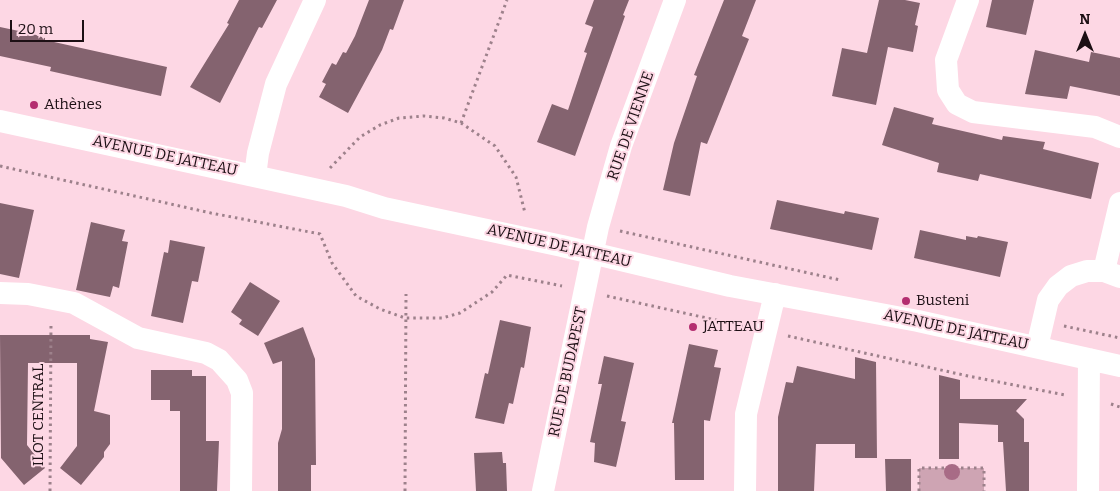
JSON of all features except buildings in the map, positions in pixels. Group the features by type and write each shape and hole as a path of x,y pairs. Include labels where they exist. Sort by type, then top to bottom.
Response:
{"street":[{"path":"255,176 258,153 276,84 315,0"},
{"name":"RUE DE VIENNE","path":"593,253 598,227 621,146 675,0"},
{"path":"968,0 946,60 948,90 957,104 973,112 1095,128 1120,136"},
{"name":"AVENUE DE JATTEAU","path":"0,121 346,196 384,208 593,253 730,286 918,320 1120,366"},
{"path":"1037,347 1048,300 1058,286 1071,276 1087,271 1112,274 1120,203"},
{"name":"RUE DE BUDAPEST","path":"543,491 593,253"},
{"path":"0,293 28,294 74,303 138,338 206,353 219,360 237,380 242,393 241,491"},
{"path":"745,491 746,414 774,294"},
{"path":"1088,491 1089,359"}],"path":[{"path":"462,123 508,0"},
{"path":"329,170 360,137 380,125 400,118 424,116 462,123 495,146 507,161 519,186 524,212 534,214"},
{"path":"0,166 211,213 320,234 332,263 356,296 380,309 405,318 442,318 460,313 492,292 507,275 968,376 1120,406"},
{"path":"598,227 846,282"},
{"path":"405,491 406,294"},
{"path":"1042,321 1120,338"},
{"name":"ILOT CENTRAL","path":"50,491 51,340"},
{"path":"919,491 919,468 984,468 984,491"}],"shaded area":[{"path":"919,468 984,468 984,491 919,491"}],"place":[{"name":"Athènes","path":"34,105"},
{"name":"Busteni","path":"906,301"},
{"name":"JATTEAU","path":"693,327"}]}
